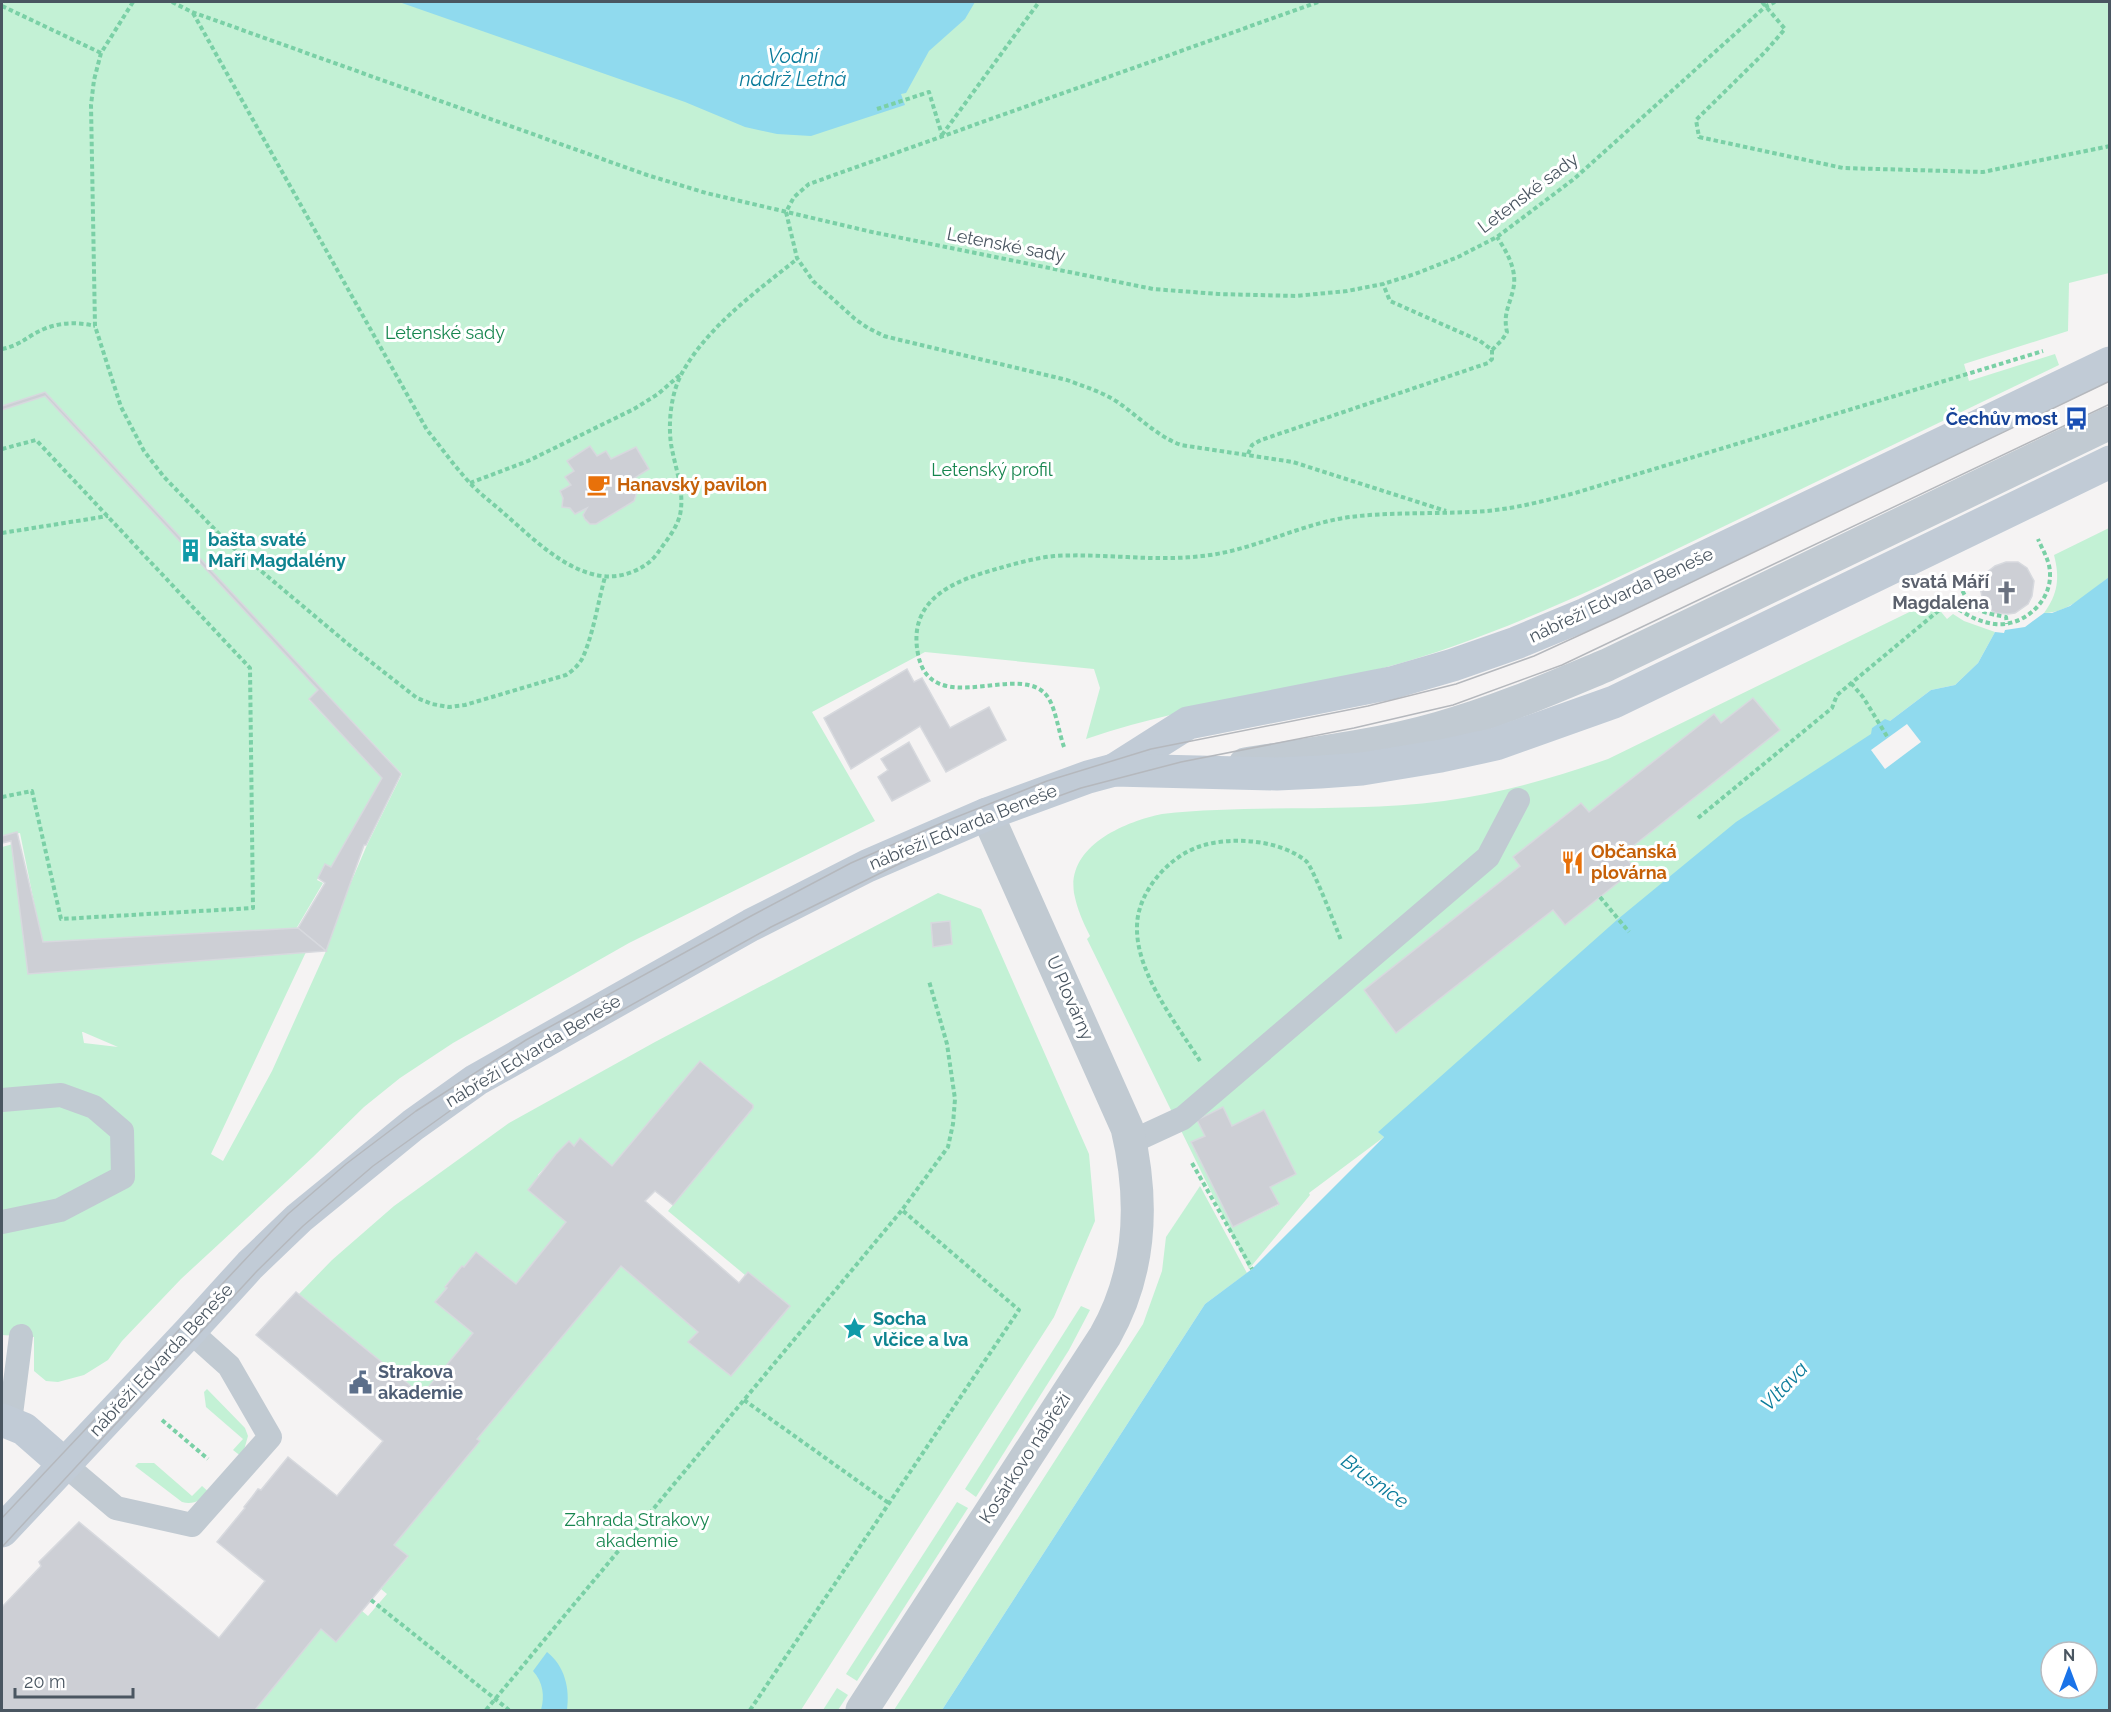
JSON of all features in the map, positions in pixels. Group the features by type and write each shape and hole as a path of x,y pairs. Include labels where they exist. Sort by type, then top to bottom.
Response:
{"main road":[{"name":"nábřeží Edvarda Beneše","path":"2,1531 250,1265 299,1218 414,1125 476,1080 751,925 867,866 987,814 1114,770 1188,723 1391,683 1516,643 1586,614 2109,363"},
{"name":"nábřeží Edvarda Beneše","path":"1114,770 1277,774 1320,772 1441,756 1496,744 1614,702 2109,462"},
{"path":"6,1421 24,1429 64,1464"}],"street":[{"path":"1199,772 1397,738 1447,726 1508,705 1607,665 2109,423"},
{"name":"U Plovárny","path":"987,814 1121,1113 1131,1142 1137,1187"},
{"name":"Kosárkovo nábřeží","path":"862,1710 1105,1336 1122,1302 1132,1266 1138,1227 1137,1187"}],"lane":[{"path":"1131,1142 1183,1118 1488,857 1518,800"},
{"path":"2,1100 61,1095 94,1107 122,1131 123,1177 60,1210 2,1222"},
{"path":"64,1464 116,1508 192,1525 270,1437 229,1366 190,1331"},
{"path":"6,1421 21,1336"}],"path":[{"path":"133,2 101,53 91,105 95,326 121,407 144,451 164,477 229,544 348,644 417,698 432,704 448,707 465,705 566,675 581,660 605,578"},
{"name":"Letenské sady","path":"172,2 192,12 647,175 706,193 872,232 1153,289 1218,294 1296,296 1347,291 1383,284 1458,257 1497,237 1574,179 1766,6 1775,2"},
{"path":"942,136 1040,2"},
{"path":"1318,2 809,184 795,197 786,212 797,258 813,281 855,319 884,336 1067,380 1104,394 1167,440 1198,448 1293,462 1450,512"},
{"path":"1762,2 1785,29 1696,120 1699,137 1843,168 1983,172 2109,146"},
{"path":"2,6 101,53"},
{"path":"192,12 427,430 470,483 532,538 576,569 605,578 621,576 642,568 652,560 675,528 680,516 681,501 677,465 671,444 670,421 681,374"},
{"path":"877,109 929,92 942,136"},
{"path":"1248,454 1252,445 1261,440 1488,363 1492,359 1492,350 1507,332 1504,319 1514,288 1509,254 1497,237"},
{"path":"470,483 528,460 634,409 658,394 681,374 721,324 797,258"},
{"path":"1383,284 1390,301 1480,341 1492,350"},
{"path":"2,349 19,344 44,329 62,324 79,323 95,326"},
{"path":"1064,747 1048,698 1041,691 1027,684 1014,683 966,688 952,687 928,675 918,656 917,627 924,610 937,595 968,577 1053,556 1202,556 1245,548 1304,528 1351,517 1507,508 1575,493 2049,350"},
{"path":"2,449 36,440 250,668 253,908 61,919 32,791 2,796"},
{"path":"2,532 108,516"},
{"path":"1698,818 1832,708 1837,695 1949,602 1978,620 1995,624 2007,624 2025,618 2038,607 2049,587 2048,560 2038,539"},
{"path":"1956,577 1967,602 1978,610 2006,617 2007,624"},
{"path":"1851,683 1888,738"},
{"path":"1218,1088 1166,1008 1141,960 1137,926 1143,897 1166,866 1200,846 1229,841 1254,842 1284,849 1308,862 1355,971"},
{"path":"1600,897 1629,932"},
{"path":"486,1710 902,1210 948,1147 955,1099 947,1044 929,981"},
{"path":"1192,1163 1251,1269"},
{"path":"750,1710 1019,1310 902,1210"},
{"path":"744,1400 890,1504"},
{"path":"162,1420 210,1460"},
{"path":"371,1600 509,1710"}],"green space":[{"name":"Letenský profil","path":"2,2 2109,2 2109,273 2069,283 2068,331 1964,364 1969,381 2055,354 2059,365 1547,610 1493,632 1383,668 1196,709 1086,739 1100,688 1094,669 925,652 812,712 875,821 629,943 453,1043 400,1078 364,1107 181,1279 122,1341 108,1360 84,1375 58,1382 46,1381 34,1371 34,1337 2,1335 2,847 13,844 31,970 306,952 211,1154 223,1161 272,1071 326,951 343,901 367,845 402,774 321,688 309,700 382,778 332,867 325,865 317,880 323,883 296,929 42,942 20,833 2,836","holes":["82,1032 118,1047 84,1043"]},
{"path":"2109,528 2109,577 2071,605 2044,613 2057,586 2054,555"},
{"path":"1932,601 1947,619 1953,614 1964,621 1995,632 1978,663 1955,685 1931,690 1890,721 1872,728 1872,734 1379,1132 1384,1137 1309,1193 1310,1195 1249,1269 1087,939 1090,936 1080,915 1074,893 1074,876 1079,862 1089,849 1116,830 1162,814 1232,809 1374,807 1444,801 1527,784 1608,759","holes":["1223,1108 1232,1126 1264,1110 1296,1174 1270,1187 1278,1205 1233,1227 1192,1142 1205,1136"]},
{"name":"Zahrada Strakovy akademie","path":"938,893 981,909 1089,1154 1095,1221 1054,1317 801,1710 255,1710 321,1629 362,1611 368,1616 387,1594 381,1589 408,1557 394,1545 480,1441 477,1439 621,1266 698,1332 689,1343 731,1376 790,1306 748,1272 745,1275 668,1211 753,1108 753,1105 700,1062 612,1166 568,1142 538,1175 566,1222 516,1284 462,1266 445,1286 447,1288 435,1302 473,1333 422,1395 299,1294 332,1260 394,1206 509,1123 655,1042"},
{"path":"1200,1186 1247,1273 1205,1304 942,1710 894,1710 1143,1324 1162,1271 1166,1237"},
{"path":"1081,1306 1090,1310 1069,1350 976,1497 965,1489"},
{"path":"207,1389 245,1428 248,1436 242,1457 233,1450 243,1439 206,1407 204,1392"},
{"path":"138,1463 154,1463 192,1496 202,1486 211,1494 194,1502 182,1502 135,1466"},
{"path":"957,1502 968,1508 857,1681 846,1674"},
{"path":"837,1688 848,1695 838,1710 823,1710"}],"water":[{"name":"Vodní nádrž Letná","path":"399,2 975,2 965,19 929,51 906,93 901,94 905,105 811,136 777,134 745,127 685,102"},
{"path":"2109,577 2109,1710 942,1710 1205,1304 1252,1269 1384,1137 1378,1132 1618,919 1736,822 1871,734 1872,728 1885,719 1890,721 1931,690 1955,685 1978,663 1995,632 2004,633 2005,630 2025,627 2044,613 2052,613 2070,606"},
{"path":"547,1652 558,1664 565,1678 568,1694 567,1710 541,1710 542,1689 533,1671"}],"pier":[{"path":"1907,724 1921,742 1885,769 1871,750"}],"building":[{"name":"bašta svaté Maří Magdalény","path":"45,392 401,774 364,845 326,951 298,928 325,883 318,878 325,864 331,867 382,778 309,699 318,690 45,396 2,410 2,406"},
{"name":"Hanavský pavilon","path":"590,446 597,456 606,451 611,459 636,447 649,469 623,485 635,489 634,501 596,524 590,524 585,519 583,515 587,508 575,514 570,508 562,507 563,498 560,491 571,485 565,477 574,471 567,461"},
{"name":"svatá Máří Magdalena","path":"2006,562 2018,562 2027,568 2034,581 2032,596 2028,604 2015,613 2008,614 1990,610 1984,604 1980,588 1981,579 1986,573"},
{"path":"907,669 914,682 922,678 950,728 989,707 1006,740 946,772 920,726 851,769 824,718"},
{"name":"Občanská plovárna","path":"1753,698 1780,730 1623,854 1635,869 1565,925 1553,910 1396,1033 1364,990 1520,866 1513,857 1581,803 1589,812 1714,714 1721,723"},
{"path":"909,742 930,781 892,801 878,777 888,770 881,759"},
{"path":"17,832 43,942 298,928 326,951 28,974 11,841 2,843 2,836"},
{"path":"950,921 952,944 933,947 931,923"},
{"name":"Strakova akademie","path":"700,1061 753,1105 753,1108 673,1205 655,1191 645,1201 739,1283 748,1272 790,1306 731,1376 688,1342 698,1332 621,1266 477,1439 480,1441 394,1545 408,1556 336,1642 321,1629 255,1710 2,1710 2,1607 41,1566 39,1562 79,1522 219,1638 265,1581 217,1542 258,1489 261,1490 288,1457 337,1496 383,1441 256,1335 296,1292 422,1395 473,1333 435,1302 462,1266 464,1267 476,1252 516,1284 566,1222 528,1190 556,1154 569,1141 574,1146 580,1138 612,1166"},
{"path":"1223,1107 1232,1126 1264,1110 1296,1174 1270,1187 1279,1204 1233,1227 1191,1142 1205,1136 1197,1120"}],"tram line":[{"path":"2,1518 288,1214 346,1164 416,1111 526,1040 751,916 851,863 944,822 1047,781 1151,749 1368,706 1456,684 1534,656 2110,381"},
{"path":"2,1547 257,1271 303,1226 373,1166 479,1090 771,927 976,826 1081,788 1181,762 1354,728 1453,705 1562,665 2110,404"}],"place":[{"name":"Čechův most","path":"2076,419"},
{"name":"Hanavský pavilon","path":"599,485"},
{"name":"bašta svaté Maří Magdalény","path":"190,550"},
{"name":"svatá Máří Magdalena","path":"2007,592"},
{"name":"Občanská plovárna","path":"1573,862"},
{"name":"Socha vlčice a lva","path":"855,1329"},
{"name":"Strakova akademie","path":"360,1382"}],"water label":[{"name":"Vltava","path":"1784,1386"},
{"name":"Brusnice","path":"1375,1481"}]}
